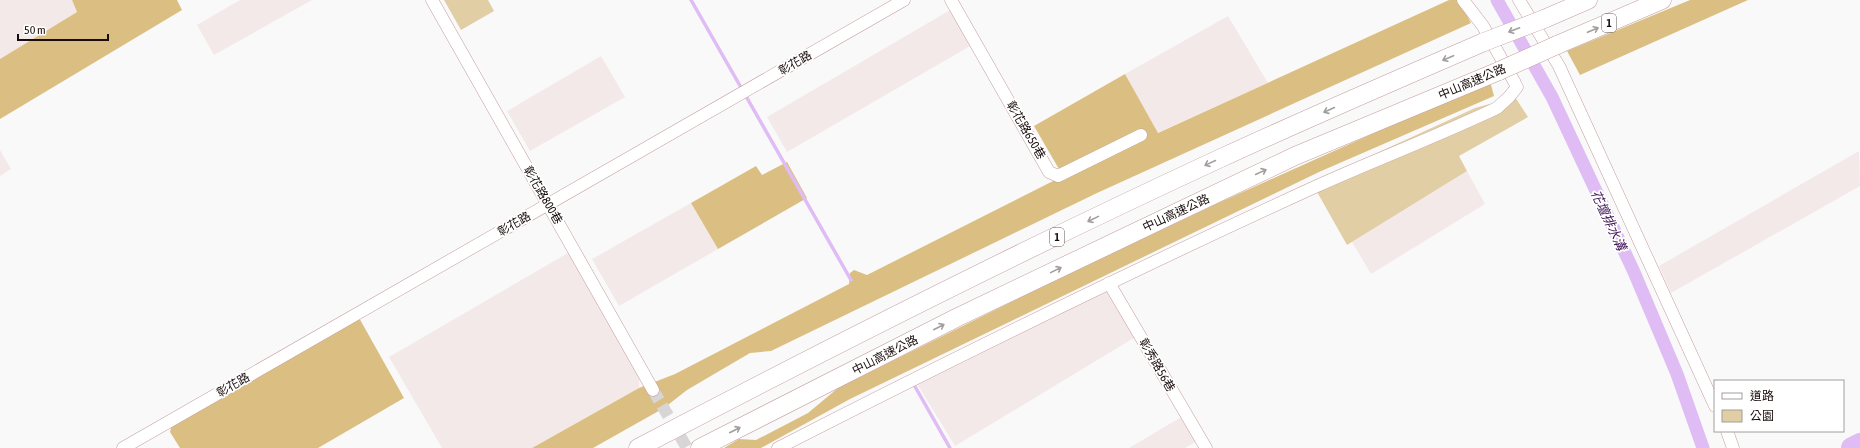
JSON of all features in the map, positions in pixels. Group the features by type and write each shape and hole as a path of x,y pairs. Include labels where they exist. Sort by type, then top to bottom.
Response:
{"highway":[{"name":"1","path":"638,448 817,354 1240,149 1484,42 1588,0"},
{"name":"中山高速公路","path":"700,448 951,321 1295,156 1557,46 1662,0"}],"street":[{"name":"彰花路800巷","path":"432,0 653,390"},
{"name":"彰花路","path":"123,448 904,0"},
{"name":"彰花路650巷","path":"952,0 1049,172 1058,176 1141,135"},
{"path":"778,448 971,350 1109,283 1319,185 1497,108 1509,97 1516,85 1483,26 1463,0"},
{"path":"1519,0 1558,66 1714,404"},
{"name":"彰秀路56巷","path":"1109,283 1206,448"},
{"path":"1727,432 1734,448"}],"shaded area":[{"path":"0,0 72,0 77,12 0,59"},
{"path":"72,0 177,0 182,10 0,119 0,59 77,12"},
{"path":"240,0 312,0 214,55 197,25"},
{"path":"1449,0 1459,0 1471,23 1097,193 771,351 750,353 687,390 664,408 593,448 532,448 639,388 675,374 849,284 850,273 854,270 867,275 1063,176 1034,126 1125,74 1158,133"},
{"path":"1690,0 1748,0 1580,75 1567,51"},
{"path":"952,9 972,45 787,152 767,117"},
{"path":"1228,16 1268,83 1157,133 1125,74"},
{"path":"601,56 625,97 530,151 507,111"},
{"path":"1490,81 1494,96 1319,172 850,399 761,448 724,448 739,439 756,440 808,413 838,388 1037,289 1216,204"},
{"path":"0,150 11,169 0,176"},
{"path":"1859,151 1860,186 1671,293 1659,266"},
{"path":"787,162 807,198 718,249 691,203 756,166 762,175"},
{"path":"1467,171 1485,204 1371,274 1352,242"},
{"path":"691,203 718,249 619,306 592,259"},
{"path":"573,250 640,369 639,388 532,448 442,448 389,357"},
{"path":"1108,286 1137,336 955,446 914,379"},
{"path":"358,316 404,398 318,448 180,448 170,432 172,424"},
{"path":"1183,416 1197,441 1185,448 1129,448"}],"green space":[{"path":"444,0 488,0 494,11 461,30"},
{"path":"1515,97 1528,117 1459,156 1467,171 1347,245 1312,183 1475,108"}],"waterway":[{"path":"691,0 851,280"},
{"name":"花壇排水溝","path":"1497,0 1552,97 1634,272 1677,374 1703,448"},
{"path":"913,383 950,448"},
{"path":"1852,448 1860,444"}],"tunnel":[{"path":"653,390 687,448"}]}
